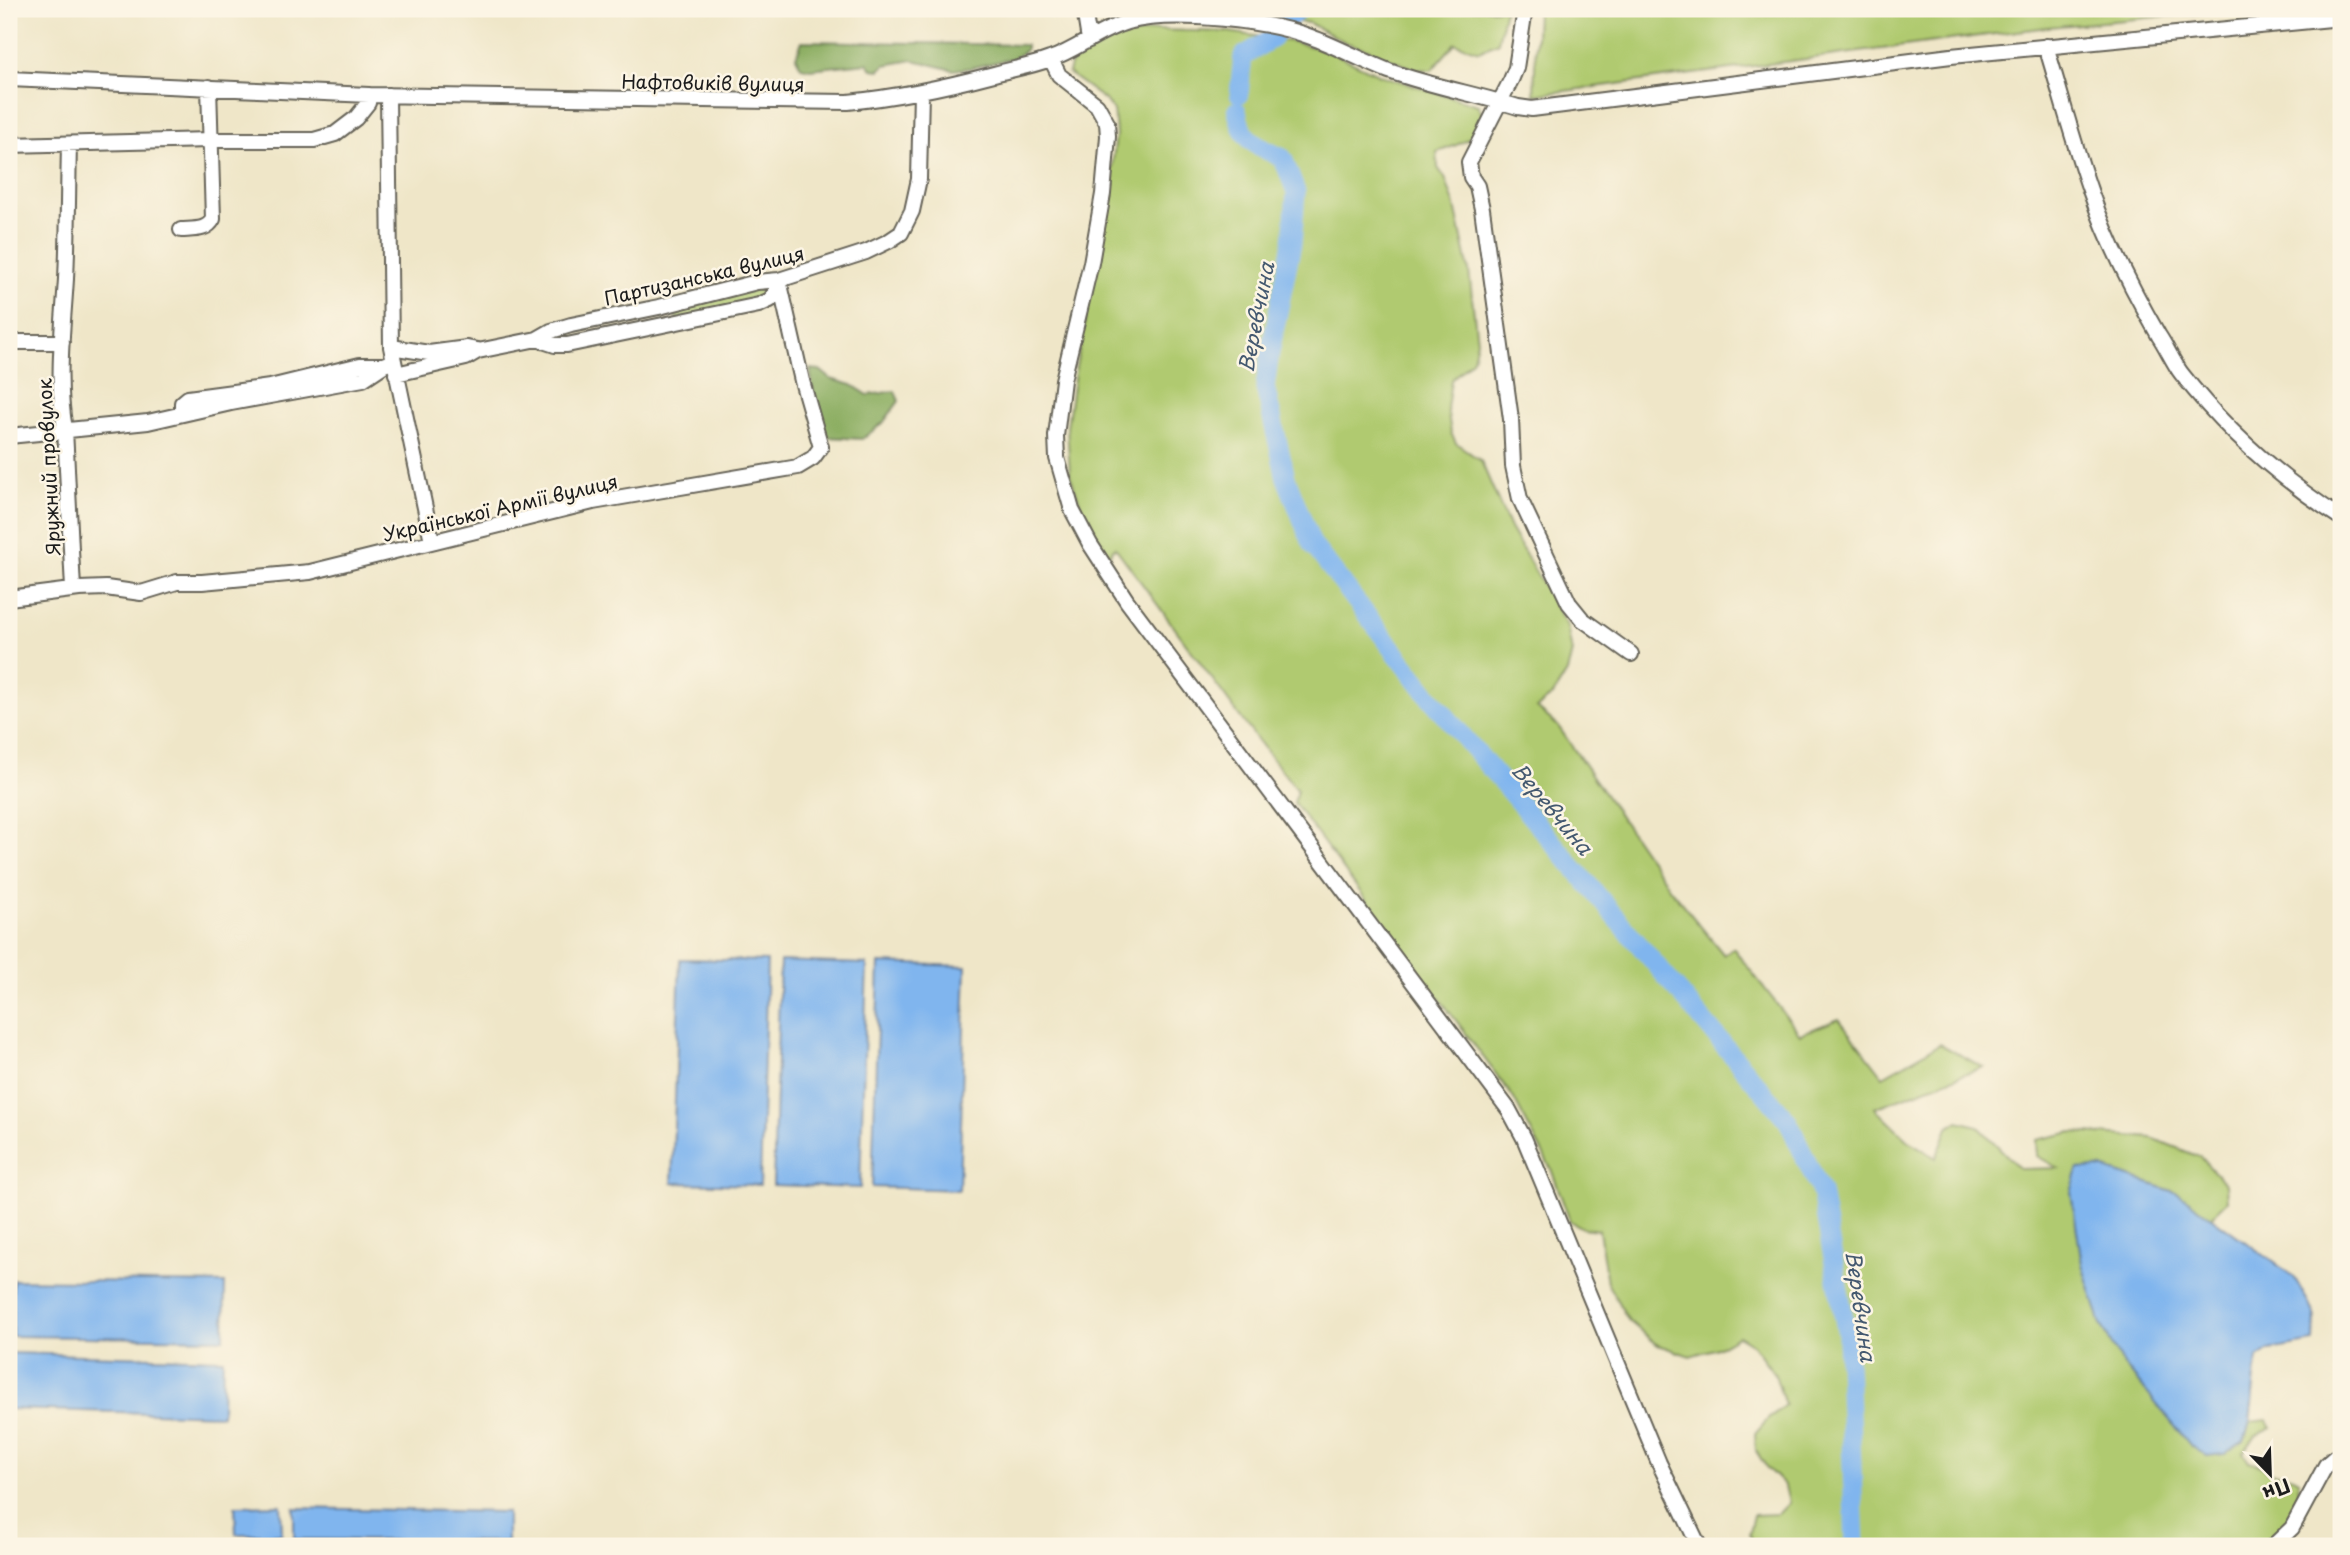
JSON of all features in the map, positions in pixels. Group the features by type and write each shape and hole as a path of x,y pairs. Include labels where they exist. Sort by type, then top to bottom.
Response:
{"street":[{"path":"1084,9 1089,40"},
{"path":"1525,9 1516,68 1485,134 1471,155 1469,169 1477,186 1482,209 1511,419 1516,485 1569,603 1582,619 1632,654"},
{"name":"Нафтовиків вулиця","path":"9,79 388,96 848,102 921,92 1051,59 1127,22 1154,18 1226,20 1269,26 1308,36 1390,71 1532,109 1937,57 2341,18"},
{"path":"2046,46 2096,206 2136,294 2179,370 2216,414 2259,456 2310,498 2341,518"},
{"path":"1051,59 1059,75 1097,105 1107,123 1108,136 1091,263 1063,380 1056,436 1057,458 1072,510 1090,544 1128,601 1509,1110 1524,1139 1659,1463 1699,1546"},
{"path":"181,230 204,228 210,225 213,219 209,87"},
{"name":"Партизанська вулиця","path":"9,436 148,422 182,414 182,403 188,398 270,387 360,365 466,358 478,351 537,339 571,325 659,307 757,282 780,283 866,252 901,233 912,211 919,179 921,92"},
{"path":"9,145 314,140 335,134 356,118 368,103 369,95"},
{"path":"388,96 391,362 432,541"},
{"name":"Яружний провулок","path":"69,144 62,414 73,589"},
{"name":"Партизанська вулиця","path":"537,339 555,345 567,345 725,314 770,300 780,283"},
{"name":"Української Армії вулиця","path":"9,598 73,589 107,588 141,593 177,582 310,572 593,502 798,467 810,462 821,447 802,381 780,283"},
{"path":"9,342 62,342"},
{"name":"Партизанська вулиця","path":"391,362 467,348 478,351"},
{"path":"2273,1546 2292,1528 2326,1465 2341,1456"}],"green space":[{"path":"1192,9 1505,9 1498,42 1479,51 1455,43 1432,70 1414,69 1347,43 1309,23"},
{"path":"1537,9 2245,9 2048,27 1534,95"},
{"path":"1157,30 1229,32 1294,42 1331,52 1380,75 1478,105 1485,120 1476,132 1459,144 1437,152 1438,168 1445,178 1455,206 1469,271 1477,341 1473,359 1451,380 1447,408 1451,433 1456,443 1481,461 1510,528 1567,626 1572,652 1567,672 1553,695 1537,708 1558,726 1670,889 1724,955 1733,948 1800,1034 1839,1019 1883,1076 1940,1044 1983,1067 1875,1108 1908,1140 1936,1158 1948,1128 1958,1121 1978,1126 2020,1169 2058,1168 2037,1156 2036,1140 2073,1132 2152,1138 2200,1157 2226,1184 2227,1201 2210,1218 2178,1193 2102,1168 2120,1360 2191,1445 2207,1456 2244,1441 2250,1422 2267,1420 2272,1428 2256,1436 2243,1452 2249,1462 2298,1480 2300,1503 2291,1520 2265,1546 1754,1546 1749,1533 1753,1515 1778,1514 1789,1503 1785,1486 1767,1468 1756,1451 1755,1434 1785,1405 1775,1375 1753,1345 1738,1336 1717,1348 1690,1356 1658,1345 1629,1321 1607,1283 1599,1230 1582,1228 1570,1221 1551,1169 1513,1097 1294,803 1297,790 1115,547 1107,558 1085,518 1070,474 1067,427 1109,194 1116,135 1113,111 1105,100 1068,73 1073,62 1108,40"},
{"path":"802,41 1026,45 1026,50 1014,58 953,70 913,60 885,65 880,70 872,69 867,63 810,69 801,67 796,57"},
{"path":"765,283 774,288 763,300 677,320 672,307"},
{"path":"810,369 820,370 831,379 852,385 868,395 895,391 899,401 883,423 862,439 826,437 814,397"}],"water":[{"path":"680,959 767,961 760,1185 672,1183"},
{"path":"780,961 867,964 860,1188 773,1185"},
{"path":"879,963 966,966 959,1190 872,1187"},
{"path":"2102,1168 2178,1193 2294,1277 2315,1314 2314,1342 2270,1350 2257,1359 2250,1422 2244,1441 2224,1454 2207,1456 2191,1446 2120,1360 2100,1322 2082,1264 2071,1192 2078,1169"},
{"path":"13,1280 225,1283 224,1339 12,1336"},
{"path":"11,1353 223,1359 222,1415 9,1409"},
{"path":"281,1505 282,1534 236,1534 235,1506"},
{"path":"294,1508 507,1512 507,1542 294,1539"}],"waterway":[{"name":"Веревчина","path":"1286,21 1299,9"},
{"name":"Веревчина","path":"1239,94 1243,56 1273,38"},
{"name":"Веревчина","path":"1237,111 1243,130 1252,142 1283,158 1296,192 1292,243 1265,387 1286,478 1312,544 1429,696 1788,1121 1821,1192 1847,1335 1855,1546"}]}
